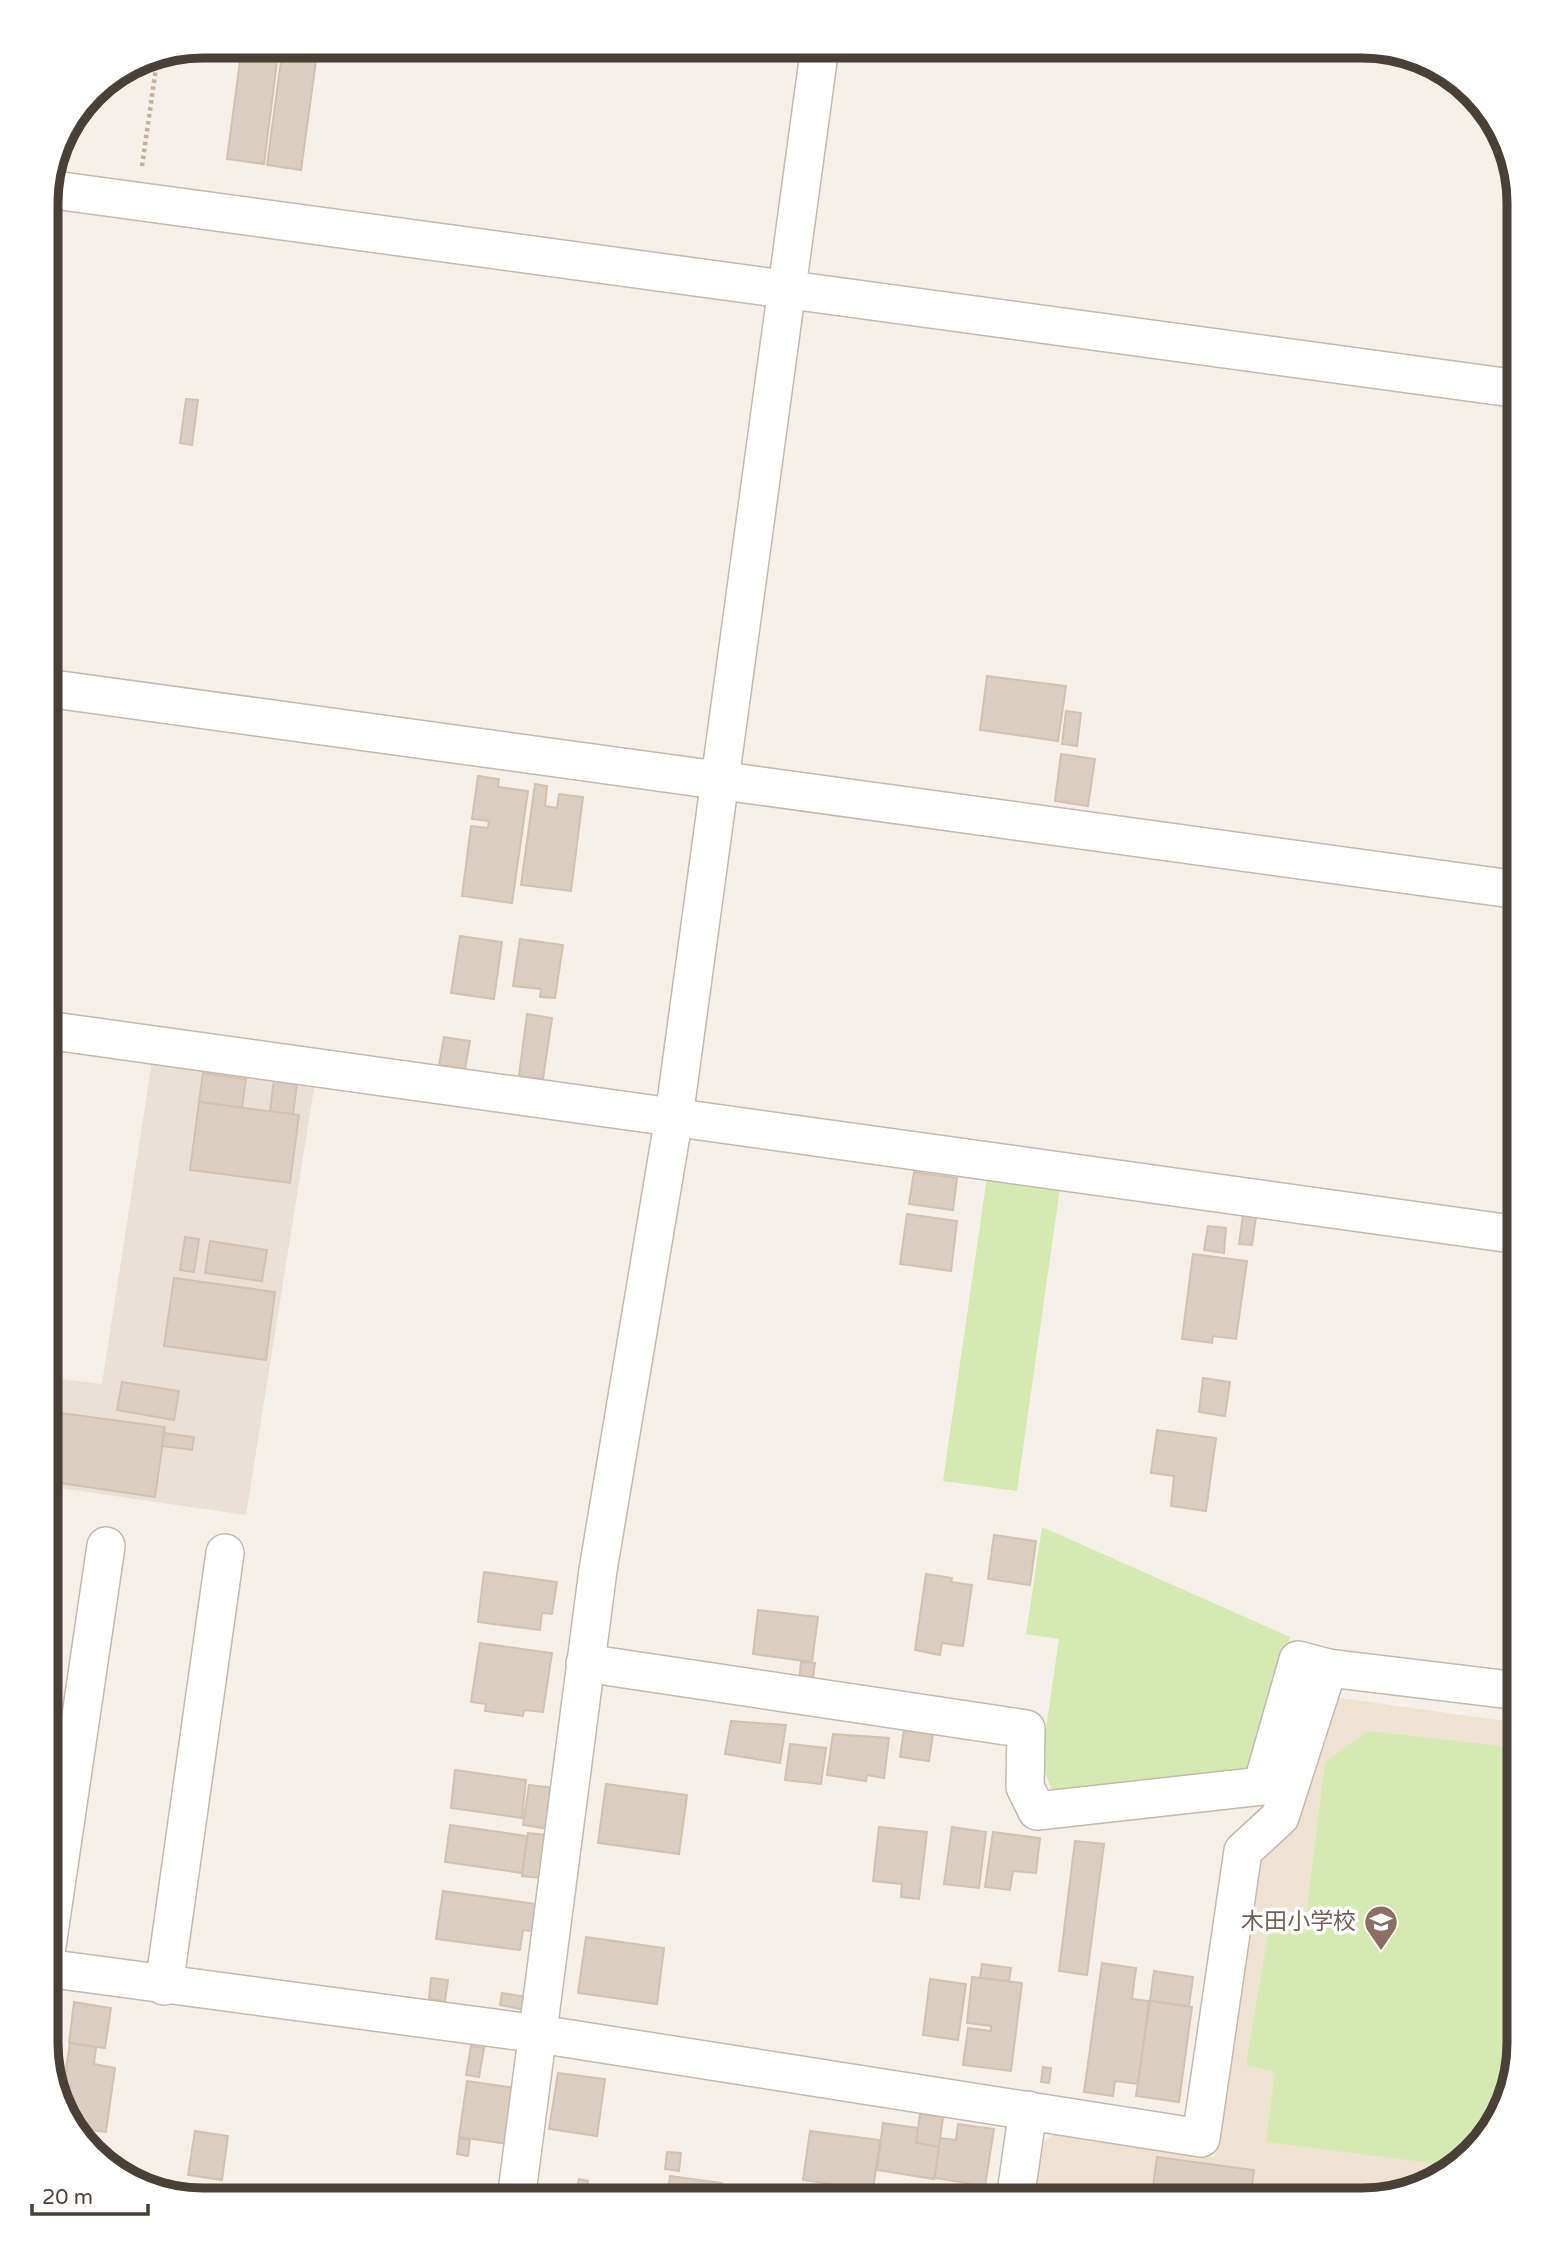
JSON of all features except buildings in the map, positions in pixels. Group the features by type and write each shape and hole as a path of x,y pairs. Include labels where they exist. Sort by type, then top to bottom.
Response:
{"street":[{"path":"518,2188 585,1663 674,1117 818,58"},
{"path":"58,191 1507,387"},
{"path":"58,690 1507,888"},
{"path":"58,1032 1507,1234"},
{"path":"58,1871 106,1546"},
{"path":"164,1986 225,1553"},
{"path":"585,1663 1026,1728 1026,1787 1037,1811 1262,1786 1298,1660 1328,1668 1507,1689"},
{"path":"58,1970 539,2034 1201,2138 1243,1851 1280,1816 1328,1668"},
{"path":"1017,2188 1028,2110"}],"path":[{"path":"137,201 156,65"}],"shaded area":[{"path":"152,1061 315,1082 246,1515 58,1488 58,1378 102,1384"},
{"name":"木田小学校","path":"1333,1697 1507,1721 1506,2062 1496,2099 1477,2132 1465,2146 1435,2169 1400,2183 1381,2187 1035,2188 1042,2142 1058,2132 1215,2157 1255,1860 1296,1828"}],"green space":[{"path":"988,1170 1061,1181 1017,1491 943,1481"},
{"path":"1042,1527 1290,1637 1248,1768 1055,1798 1041,1763 1059,1639 1026,1634"},
{"name":"木田小学校","path":"1368,1731 1507,1747 1506,2062 1496,2099 1488,2116 1465,2146 1442,2164 1266,2142 1275,2072 1246,2065 1272,1912 1306,1916 1325,1762"}],"place":[{"name":"木田小学校","path":"1381,1952"}]}
